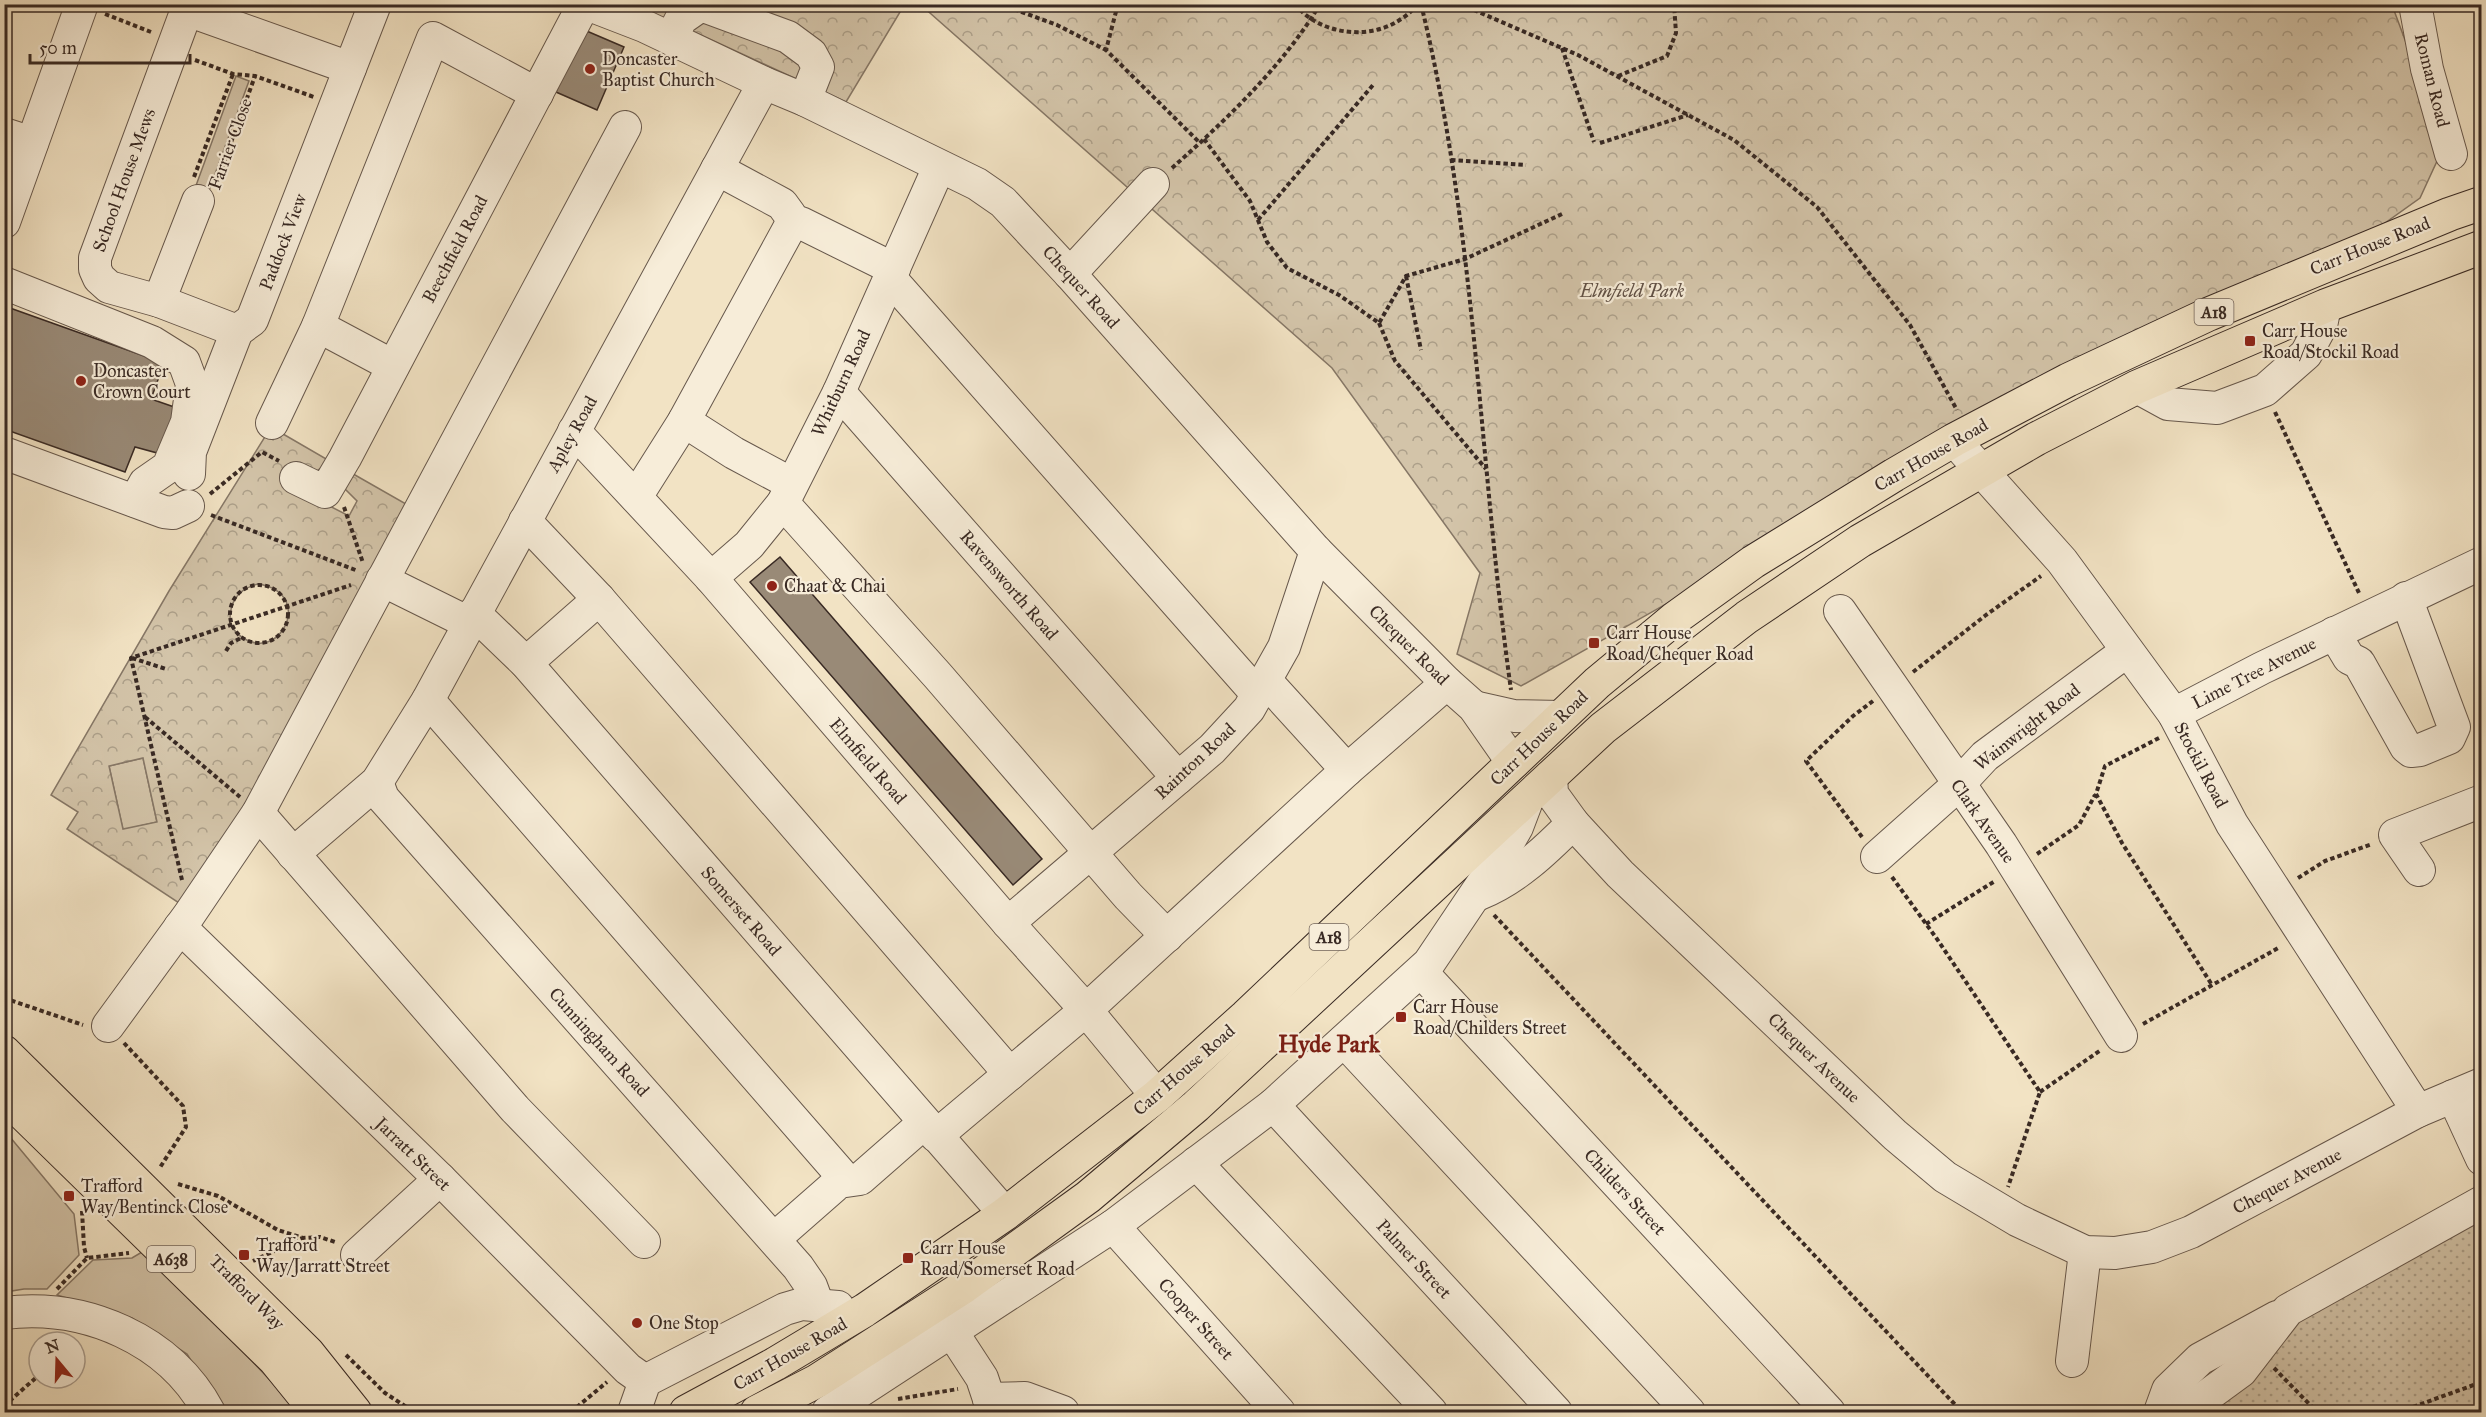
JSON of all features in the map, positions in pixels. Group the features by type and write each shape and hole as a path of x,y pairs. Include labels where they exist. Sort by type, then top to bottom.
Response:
{"highway":[{"name":"Carr House Road","path":"686,1413 775,1364 864,1310 1005,1214 1157,1096 1246,1016 1597,683 1674,619 1753,562 1962,436 2068,380 2209,314 2439,218 2481,203"},
{"name":"Carr House Road","path":"757,1413 817,1380 965,1286 1088,1197 1196,1106 1603,728 1747,617 1860,541 1981,470 2137,387 2325,306 2481,247"},
{"name":"Trafford Way","path":"4,1052 308,1353 355,1413"},
{"name":"Trafford Way","path":"4,1095 275,1360 315,1413"}],"street":[{"name":"Paddock View","path":"189,474 190,452 237,331 252,320 375,4"},
{"name":"Chequer Road","path":"586,4 671,39 805,100 977,184 1004,202 1316,551 1447,683 1474,707 1513,762"},
{"name":"Beechfield Road","path":"334,498 393,366 586,4"},
{"name":"Roman Road","path":"2415,4 2427,69 2451,154"},
{"path":"671,39 681,19 701,5 788,37 812,54 818,67 805,100"},
{"name":"School House Mews","path":"237,331 159,301 109,287 96,273 95,258 188,7 350,68"},
{"path":"4,222 18,139 92,9"},
{"path":"272,423 318,326 434,38 537,94"},
{"name":"Apley Road","path":"293,854 377,782 428,700 764,83"},
{"path":"108,1026 185,921 258,813 375,578 625,127"},
{"name":"Whitburn Road","path":"711,578 749,545 788,493 839,392 939,167"},
{"path":"636,497 684,421 792,223 790,215 782,204 717,170"},
{"path":"1070,274 1154,184"},
{"name":"Farrier Close","path":"159,301 198,201"},
{"path":"792,223 801,223 892,273 1262,688 1347,770"},
{"path":"4,283 152,342 184,362 192,384 187,422 168,467 145,483 135,501"},
{"path":"2137,387 2168,404 2217,408 2265,390 2306,354 2321,326 2325,306"},
{"path":"318,326 393,366"},
{"name":"Ravensworth Road","path":"839,392 1178,778"},
{"path":"684,421 734,453 788,493 946,685 1091,853 1167,936"},
{"name":"Elmfield Road","path":"574,431 711,578 1008,923 1086,1010 1157,1096"},
{"name":"Stockil Road","path":"1962,436 1981,470 2062,561 2177,721 2232,824 2418,1112"},
{"path":"4,453 173,513 188,506"},
{"path":"296,478 334,498"},
{"path":"525,521 599,600 1010,1074"},
{"name":"Rainton Road","path":"1008,923 1232,729 1262,688 1284,647 1316,551"},
{"name":"Lime Tree Avenue","path":"2177,721 2334,633 2481,563"},
{"name":"Somerset Road","path":"375,578 471,618 526,663 1005,1214"},
{"name":"Lime Tree Avenue","path":"2334,633 2349,658 2359,663 2406,747 2412,751 2420,750 2449,738 2454,728 2406,598"},
{"path":"526,663 599,600"},
{"name":"Clark Avenue","path":"1840,611 1958,785 2001,844 2121,1036"},
{"name":"Wainwright Road","path":"1877,857 1958,785 1985,756 2127,651"},
{"path":"774,1239 840,1182 860,1179 1010,1074 1086,1010 1347,770 1447,683"},
{"path":"428,700 846,1180"},
{"name":"Chequer Road","path":"1474,707 1514,716 1561,717"},
{"name":"Chequer Avenue","path":"1551,776 1552,794 1573,823 1620,874 1895,1135 1946,1177 2000,1210 2085,1252 2115,1253 2152,1247 2191,1232 2418,1112 2481,1083"},
{"name":"Cunningham Road","path":"377,782 383,798 774,1239 812,1286 818,1305"},
{"path":"828,1413 1113,1226 1273,1105 1417,975 1438,951 1517,827 1527,798"},
{"path":"2419,870 2395,836 2481,801"},
{"path":"258,813 515,1109 644,1242"},
{"path":"1475,896 1490,890 1538,858 1573,823"},
{"name":"Jarratt Street","path":"185,921 636,1375"},
{"name":"Childers Street","path":"1417,975 1427,978 1829,1413"},
{"path":"1344,1041 1689,1413"},
{"path":"2453,1096 2481,1159"},
{"name":"Palmer Street","path":"1273,1105 1556,1413"},
{"path":"1196,1163 1431,1413"},
{"path":"357,1255 440,1179"},
{"path":"2160,1413 2168,1390 2200,1359 2481,1202"},
{"name":"Cooper Street","path":"1113,1226 1279,1413"},
{"path":"2072,1361 2085,1252"},
{"path":"634,1413 636,1375 785,1309 802,1304 864,1310"},
{"path":"4,1313 26,1311 82,1316 143,1340 168,1360 190,1383 209,1413"},
{"path":"2185,1413 2241,1371 2288,1311"},
{"path":"952,1332 982,1398 1025,1398 1063,1413"}],"path":[{"path":"1000,4 1057,25 1106,50 1200,143"},
{"path":"1106,50 1118,4"},
{"path":"1295,4 1322,25 1348,32 1375,31 1400,21 1420,4 1439,78 1465,259 1514,716"},
{"path":"1154,184 1260,84 1312,18 1320,4"},
{"path":"1460,4 1562,48 1734,140 1817,207 1910,325 1962,436"},
{"path":"1617,76 1667,56 1676,33 1674,4"},
{"path":"92,9 233,74 255,76 337,105"},
{"path":"1562,48 1594,142"},
{"name":"Farrier Close","path":"233,74 189,193 198,201 210,200 255,76"},
{"path":"1258,220 1373,85"},
{"path":"1600,143 1689,115"},
{"path":"1204,139 1250,201 1267,242 1287,268 1340,295 1379,323 1395,361 1487,471"},
{"path":"1451,160 1526,165"},
{"path":"1379,323 1406,276 1465,259 1562,214"},
{"path":"1406,276 1421,350"},
{"path":"2265,390 2369,615"},
{"path":"188,506 200,502 262,452 286,465 296,478"},
{"path":"334,498 375,578"},
{"path":"188,506 375,578"},
{"path":"2040,1092 1937,939 1806,761 1853,716 1986,615 2062,561"},
{"path":"131,658 375,578"},
{"path":"258,584 275,589 288,606 289,617 286,627 267,643 254,643 241,638 230,625 231,605 239,592 248,587 258,584"},
{"path":"226,651 231,643 241,638"},
{"path":"131,658 166,669"},
{"path":"131,658 185,921"},
{"path":"144,716 258,813"},
{"path":"2177,721 2105,766 2096,794 2122,843 2211,985"},
{"path":"2274,892 2325,861 2395,836"},
{"path":"1475,896 1962,1413"},
{"path":"2000,1210 2040,1092 2121,1036 2302,935"},
{"path":"4,998 94,1029 108,1026 183,1106 186,1127 159,1169"},
{"path":"178,1184 218,1196 278,1230 303,1238 320,1237 332,1240 351,1257 357,1255"},
{"path":"82,1211 84,1247 87,1258"},
{"path":"52,1312 54,1292 87,1258 129,1253 149,1238"},
{"path":"253,1261 303,1238"},
{"path":"2257,1350 2318,1413"},
{"path":"571,1413 610,1379 636,1375"},
{"path":"2399,1413 2481,1382"},
{"path":"4,1406 27,1386"},
{"path":"891,1401 982,1398"}],"green space":[{"name":"Elmfield Park","path":"627,5 2392,5 2408,48 2438,159 2420,198 2329,263 1894,475 1521,686 1457,654 1480,573 1332,368 922,6 903,7 846,102 688,29"},
{"path":"236,76 249,81 207,196 194,191"},
{"path":"271,427 328,460 314,473 285,483 349,516 357,501 344,488 348,471 413,508 253,797 182,905 67,829 78,812 51,795 169,591","holes":["258,584 277,591 286,602 288,616 283,629 274,639 261,643 246,639 230,625 231,610 235,599 244,590","143,758 157,822 123,829 109,766"]},
{"path":"143,758 157,822 123,830 109,766"},
{"path":"5,1131 74,1214 79,1255 47,1289 5,1292"},
{"path":"2481,1210 2481,1412 2198,1412 2294,1316"},
{"path":"142,1252 238,1346 300,1412 224,1412 187,1354 132,1318 57,1295 93,1260 132,1258"}],"building":[{"name":"Doncaster Baptist Church","path":"582,29 624,47 597,110 556,92"},
{"name":"Doncaster Crown Court","path":"10,308 164,363 151,399 180,409 161,454 135,447 125,472 4,429 4,323"},
{"path":"780,557 1042,859 1013,885 750,582"}],"place":[{"name":"Doncaster Baptist Church","path":"590,69"},
{"name":"Carr House Road/Stockil Road","path":"2250,341"},
{"name":"Doncaster Crown Court","path":"81,381"},
{"name":"Chaat & Chai","path":"772,586"},
{"name":"Carr House Road/Chequer Road","path":"1594,643"},
{"name":"Carr House Road/Childers Street","path":"1401,1017"},
{"name":"Trafford Way/Bentinck Close","path":"69,1196"},
{"name":"Trafford Way/Jarratt Street","path":"244,1255"},
{"name":"Carr House Road/Somerset Road","path":"908,1258"},
{"name":"One Stop","path":"637,1323"}],"district":[{"name":"Hyde Park","path":"1329,1044"}]}
